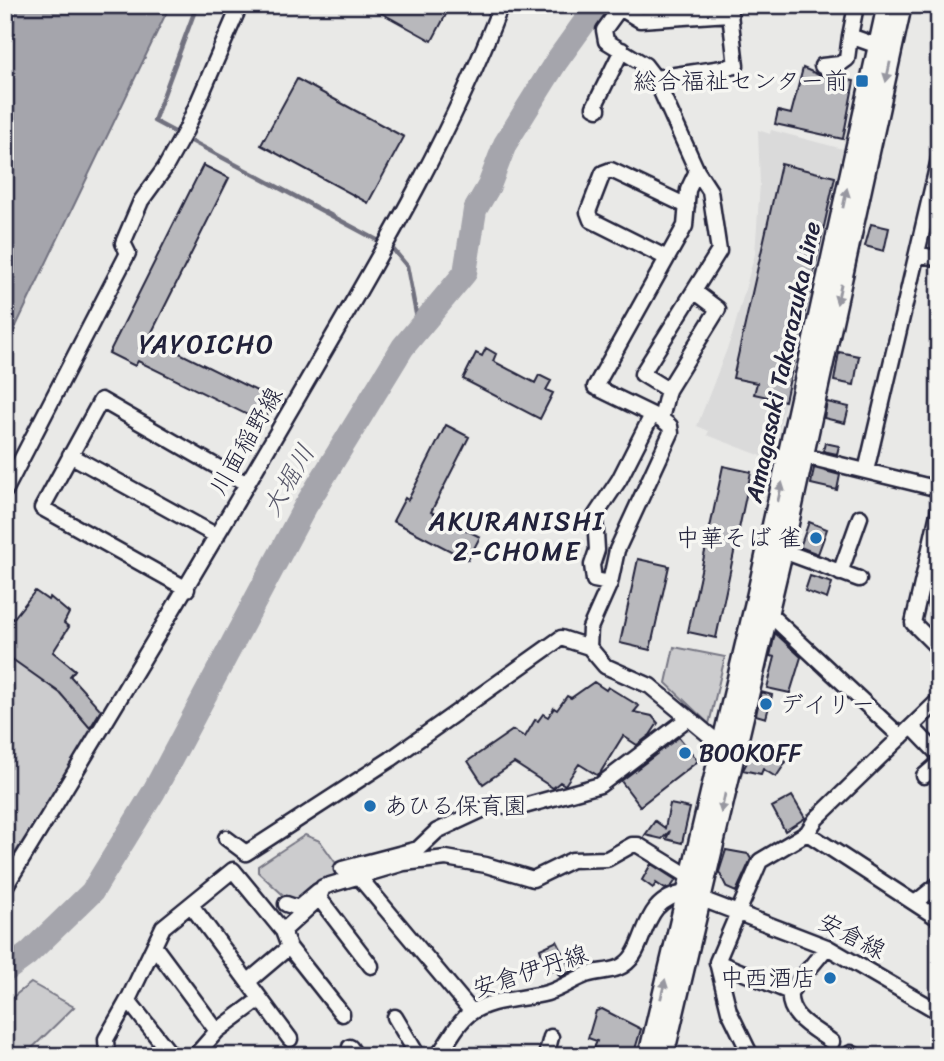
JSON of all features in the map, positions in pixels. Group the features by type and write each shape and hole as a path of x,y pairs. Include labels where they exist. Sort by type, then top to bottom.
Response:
{"main road":[{"name":"Amagasaki Takarazuka Line","path":"648,1056 728,746 887,5"},
{"name":"Amagasaki Takarazuka Line","path":"664,1056 693,889 728,746 783,551 902,5"}],"street":[{"path":"5,491 128,253 123,243 141,201 183,136 240,5"},
{"name":"川面稲野線","path":"5,887 187,589 391,236 483,51 501,5"},
{"path":"822,66 840,64 847,59 855,11 853,5"},
{"path":"655,78 736,66 729,10 640,20 621,7 604,36 606,41 645,65 655,78 697,171 710,191 719,251 642,374 668,390"},
{"path":"850,37 878,46"},
{"path":"594,107 622,50"},
{"path":"866,471 939,159"},
{"path":"667,258 592,220 588,212 603,173 611,170 687,206"},
{"path":"589,647 590,628 610,583 617,550 671,433 670,426 657,417 595,387 685,226 688,190 697,171"},
{"path":"918,254 939,259"},
{"path":"610,583 594,580 592,565 597,550 595,516 657,417 668,390 718,309 694,291"},
{"path":"187,589 42,508 70,454 101,400 247,484"},
{"path":"70,454 217,537"},
{"path":"804,456 939,489"},
{"path":"939,509 913,622 939,649"},
{"path":"840,573 860,516"},
{"path":"783,551 859,579"},
{"path":"767,612 906,732 939,755"},
{"path":"226,838 246,853 391,759 561,638 589,647 605,666 650,686 687,719 728,746"},
{"path":"751,1056 729,1010 717,962 760,861 807,833 816,819 939,700"},
{"path":"342,869 418,849 437,831 495,804 517,808 600,786 687,719"},
{"path":"923,776 939,763"},
{"path":"807,833 939,919"},
{"path":"283,931 319,898 323,887 404,863 446,858 539,878 572,860 607,859 638,845 693,889 739,911"},
{"path":"107,1056 106,1039 163,927 233,870 283,931 289,947 342,1014"},
{"path":"359,877 472,1012"},
{"path":"915,903 939,884"},
{"name":"安倉伊丹線","path":"443,1054 453,1029 472,1012 501,1002 551,992 582,976 618,969 638,948 650,914 677,894 693,889"},
{"path":"286,904 298,908 318,891 319,898 371,966"},
{"path":"191,905 250,980 260,999 290,1039"},
{"name":"安倉線","path":"739,911 827,947 939,1012"},
{"path":"154,946 217,1031"},
{"path":"250,980 289,947"},
{"path":"827,947 790,992 789,1001 795,1013 832,1042"},
{"path":"717,962 790,992"},
{"path":"195,1056 217,1031 260,999"},
{"path":"128,1000 172,1056"},
{"path":"396,1017 418,1056"},
{"path":"546,1056 551,1037"}],"shaded area":[{"path":"5,5 170,5 5,349"},
{"path":"758,130 770,134 771,130 843,149 772,460 707,435 709,431 697,426 732,336 755,254 760,184"},
{"path":"6,614 49,641 46,647 75,670 70,676 105,717 5,868"},
{"path":"674,647 725,657 709,724 666,683"},
{"path":"305,835 320,841 342,872 293,904 258,872 258,866"},
{"path":"31,983 74,1007 24,1056 5,1056 5,1003"}],"building":[{"path":"367,5 451,5 432,41"},
{"path":"803,68 819,75 854,81 843,139 775,124 778,111 791,114"},
{"path":"297,79 404,137 368,203 261,145"},
{"path":"781,164 835,177 785,401 754,394 757,383 733,378"},
{"path":"203,165 229,178 149,338 275,400 264,423 138,361 135,366 109,353"},
{"path":"871,224 889,228 884,251 865,246"},
{"path":"486,348 496,354 493,361 535,383 539,375 551,381 546,390 553,393 540,419 463,379 476,353 482,356"},
{"path":"839,352 859,356 854,385 834,381"},
{"path":"827,402 849,407 845,423 824,418"},
{"path":"446,425 469,437 431,512 480,537 468,560 393,521 405,498 408,500"},
{"path":"825,443 839,446 837,454 823,451"},
{"path":"723,466 751,472 716,638 688,632"},
{"path":"814,468 840,475 837,490 811,484"},
{"path":"809,522 827,529 818,554 800,547"},
{"path":"638,559 669,566 650,650 620,643"},
{"path":"810,576 832,583 827,599 805,591"},
{"path":"35,591 48,600 50,597 69,613 64,623 69,627 53,652 75,670 70,676 101,710 90,728 60,693 5,654 5,614 13,619"},
{"path":"775,633 801,657 790,693 767,688 775,657 770,656"},
{"path":"594,682 606,690 608,687 639,706 634,712 652,716 658,723 650,735 637,745 623,736 600,773 597,775 579,764 565,785 560,782 553,788 514,763 483,784 468,761 513,730 525,737 535,720 538,721 543,714 548,717 567,696 571,698"},
{"path":"761,692 772,695 766,718 756,715"},
{"path":"679,737 698,761 640,806 621,781"},
{"path":"757,743 786,762 776,777 763,769 761,774 743,770"},
{"path":"792,796 805,818 785,831 772,807"},
{"path":"670,804 690,808 682,843 666,839 670,831 662,839 645,835 655,821 665,828"},
{"path":"726,850 748,854 751,859 736,892 727,888 719,872"},
{"path":"651,864 676,880 671,887 665,889 656,883 653,888 642,880"},
{"path":"557,941 572,971 560,977 556,970 547,972 540,949"},
{"path":"602,1009 641,1029 633,1056 594,1048 597,1041 588,1038 596,1011"}],"waterway":[{"path":"197,5 154,121 392,248 407,266 419,329"},
{"name":"大堀川","path":"5,971 28,954 92,892 153,793 305,507 403,347 465,273 475,210 489,186 505,144 556,62 597,5"}],"place":[{"name":"総合福祉センター前","path":"862,81"},
{"name":"中華そば 雀","path":"816,538"},
{"name":"デイリー","path":"766,704"},
{"name":"BOOKOFF","path":"685,753"},
{"name":"あひる保育園","path":"370,806"},
{"name":"中西酒店","path":"830,978"}],"district":[{"name":"YAYOICHO","path":"207,344"},
{"name":"AKURANISHI 2-CHOME","path":"517,536"}]}
